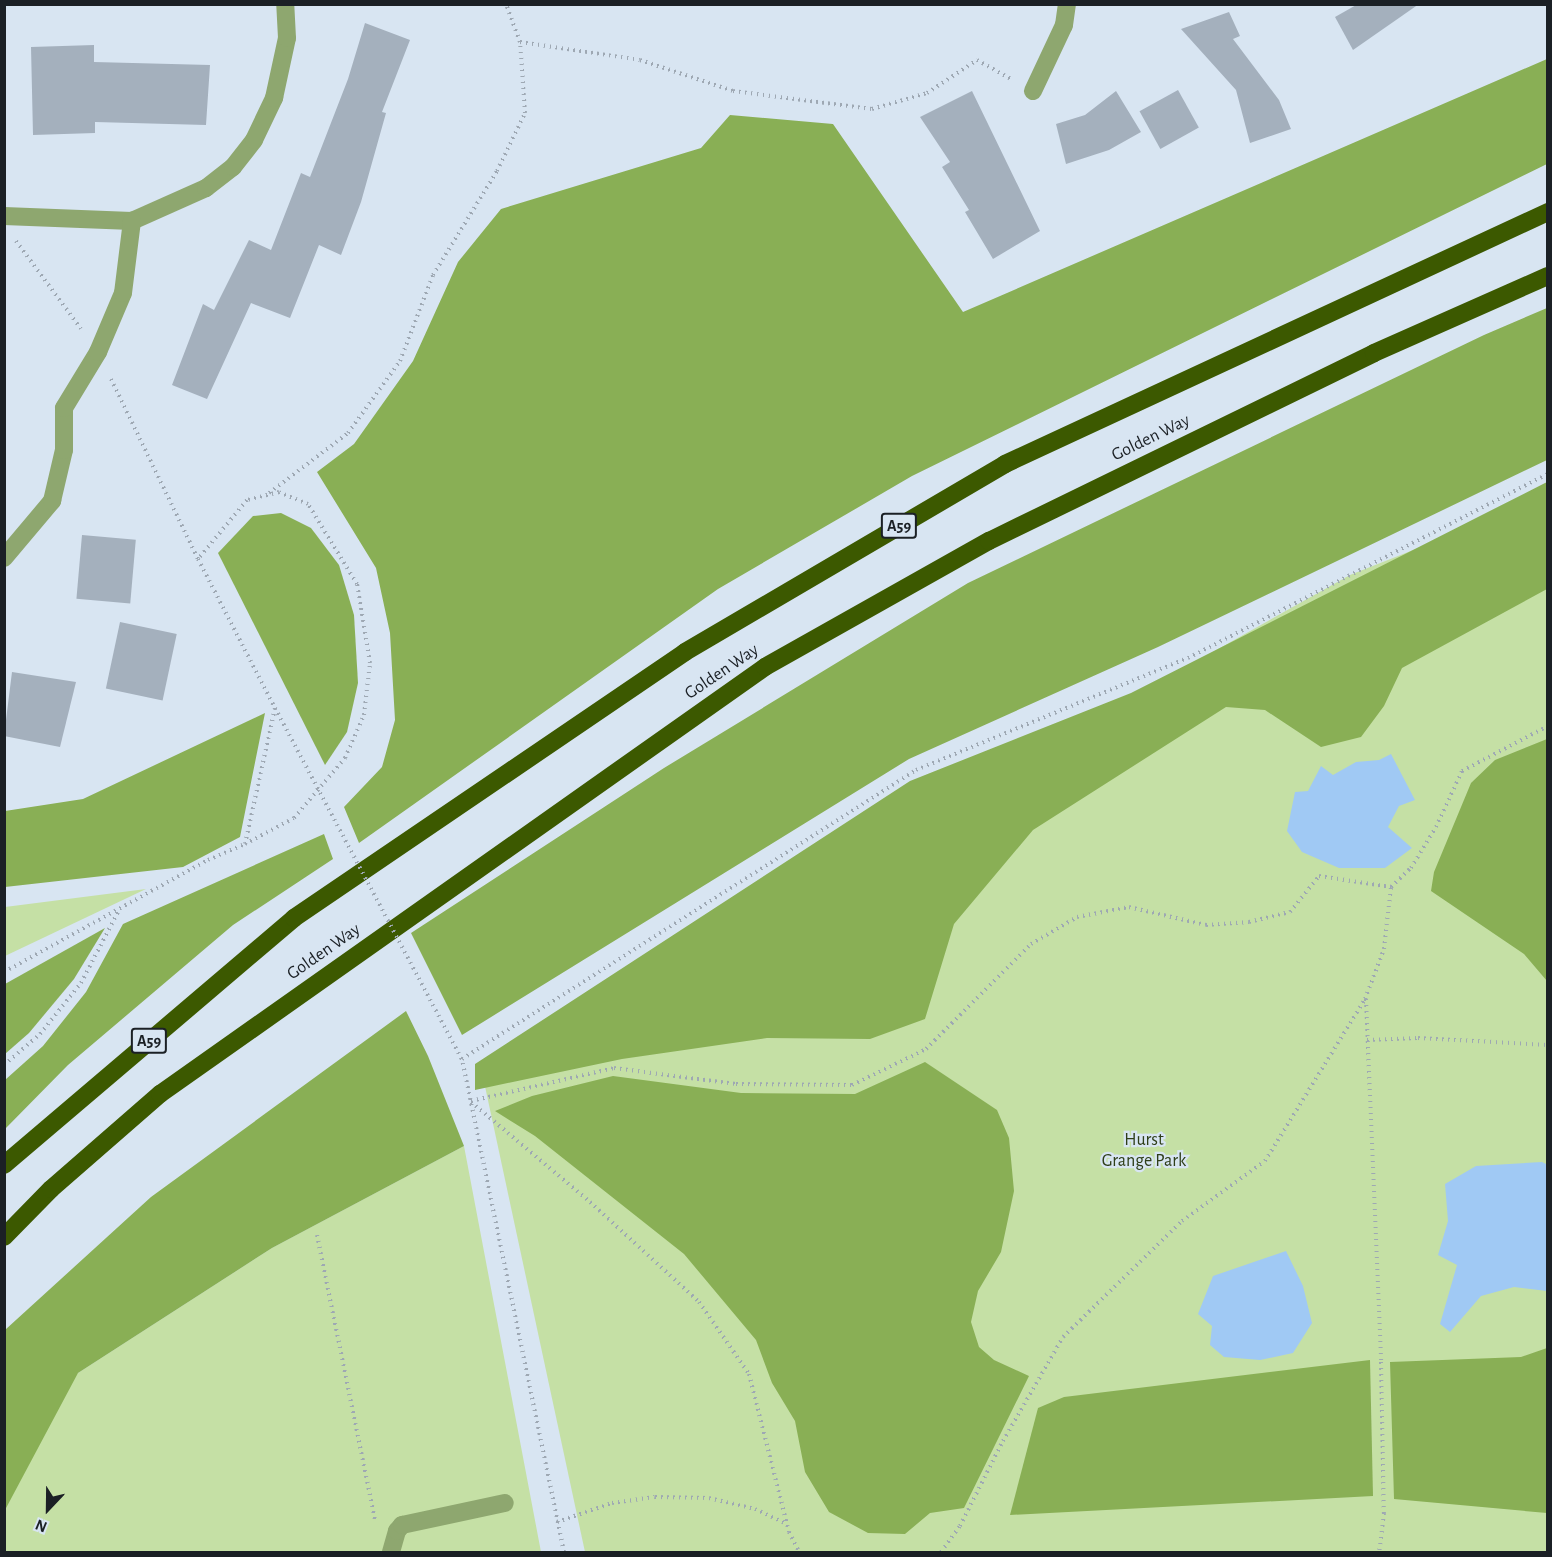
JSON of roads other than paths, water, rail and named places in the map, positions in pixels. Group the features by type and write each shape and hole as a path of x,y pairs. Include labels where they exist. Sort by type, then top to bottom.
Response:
{"highway":[{"name":"Golden Way","path":"4,1165 294,918 685,652 1005,464 1548,212"},
{"name":"Golden Way","path":"4,1237 51,1189 160,1094 765,667 989,541 1374,353 1548,276"}],"street":[{"path":"4,216 132,221 206,188 232,166 254,140 274,98 287,38 285,4"},
{"path":"1033,91 1064,26 1067,4"},
{"path":"4,558 52,501 64,450 64,408 98,352 123,293 132,221"},
{"path":"392,1546 402,1525 505,1503"}],"water":[{"path":"1391,754 1415,800 1399,806 1388,827 1412,848 1385,868 1339,868 1302,852 1287,831 1295,792 1308,791 1321,766 1333,775 1356,762 1379,760"},
{"path":"1542,1162 1548,1165 1547,1291 1514,1287 1481,1296 1450,1332 1440,1324 1457,1265 1438,1255 1448,1221 1445,1184 1476,1166"},
{"path":"1286,1251 1303,1286 1312,1323 1293,1353 1260,1360 1224,1357 1210,1345 1212,1326 1198,1314 1213,1276"}],"park label":[{"name":"Hurst Grange Park","path":"1144,1151"}]}
